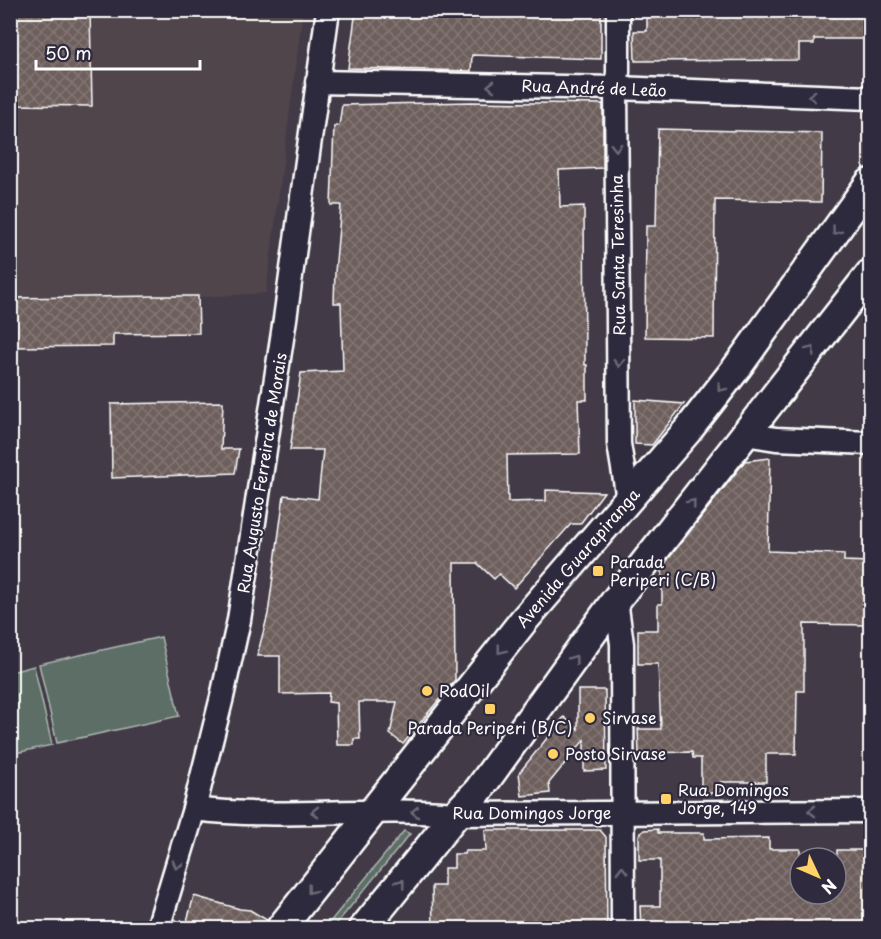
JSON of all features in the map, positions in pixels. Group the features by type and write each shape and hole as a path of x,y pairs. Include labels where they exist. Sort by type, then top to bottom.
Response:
{"main road":[{"name":"Avenida Guarapiranga","path":"281,928 524,620 688,430 738,366 870,183"},
{"path":"364,928 456,814 478,791 616,600 870,274"}],"street":[{"name":"Rua Augusto Ferreira de Morais","path":"158,928 194,809 239,620 285,319 328,10"},
{"name":"Rua Santa Teresinha","path":"618,10 616,88 619,444 628,499"},
{"name":"Rua André de Leão","path":"317,82 616,88 870,98"},
{"path":"745,434 776,440 870,443"},
{"path":"616,600 622,644 623,928"},
{"name":"Rua Domingos Jorge","path":"194,809 237,814 374,811 456,814 870,811"}],"shaded area":[{"path":"11,11 303,11 266,293 11,309"}],"green space":[{"path":"161,637 179,716 57,743 39,664"},
{"path":"34,666 52,745 11,754 11,672"},
{"path":"404,831 410,834 333,928 325,928"}],"building":[{"path":"10,10 90,10 92,106 10,105"},
{"path":"356,10 601,10 601,59 472,55 471,71 348,68"},
{"path":"647,10 870,10 870,39 814,39 814,44 799,44 799,60 635,61 634,31 647,31"},
{"path":"471,102 603,104 603,168 559,170 560,207 584,206 587,400 578,400 580,454 507,455 508,502 546,501 546,490 604,492 580,524 571,524 514,588 499,574 494,579 477,563 454,563 455,680 403,744 390,734 397,702 359,702 360,739 354,739 354,745 337,745 336,703 328,702 329,693 280,694 280,656 257,656 268,614 284,495 318,499 323,450 290,450 301,373 343,371 341,303 334,303 341,205 331,205 334,126 339,126 342,105"},
{"path":"658,129 822,133 821,202 715,200 714,338 645,337 646,226 656,226"},
{"path":"198,296 199,333 113,334 113,346 10,347 10,298"},
{"path":"635,400 684,404 652,445 635,444"},
{"path":"223,402 221,449 239,449 235,473 112,478 111,404"},
{"path":"770,458 768,551 844,554 844,561 870,562 870,625 804,624 804,691 797,691 796,754 766,754 766,782 721,782 721,793 701,793 701,758 693,758 692,752 639,753 638,729 661,729 658,664 638,664 638,630 658,630 658,604 662,604 662,567 745,461"},
{"path":"578,690 605,690 606,770 584,771 584,740 549,783 550,793 522,796 519,773 564,717 578,729"},
{"path":"658,829 658,833 704,833 704,839 769,838 769,849 788,849 788,906 848,906 848,850 870,850 870,928 641,928 640,906 660,906 660,860 639,860 639,835 644,830"},
{"path":"485,830 600,830 606,837 607,928 433,928 432,886 444,886 444,868 454,868 454,854 464,854 465,851 486,851"},
{"path":"194,896 250,910 267,920 265,928 185,928"}],"place":[{"name":"Parada Periperi (C/B)","path":"598,571"},
{"name":"RodOil","path":"427,691"},
{"name":"Parada Periperi (B/C)","path":"490,709"},
{"name":"Sirvase","path":"590,718"},
{"name":"Posto Sirvase","path":"553,754"},
{"name":"Rua Domingos Jorge, 149","path":"666,799"}]}
